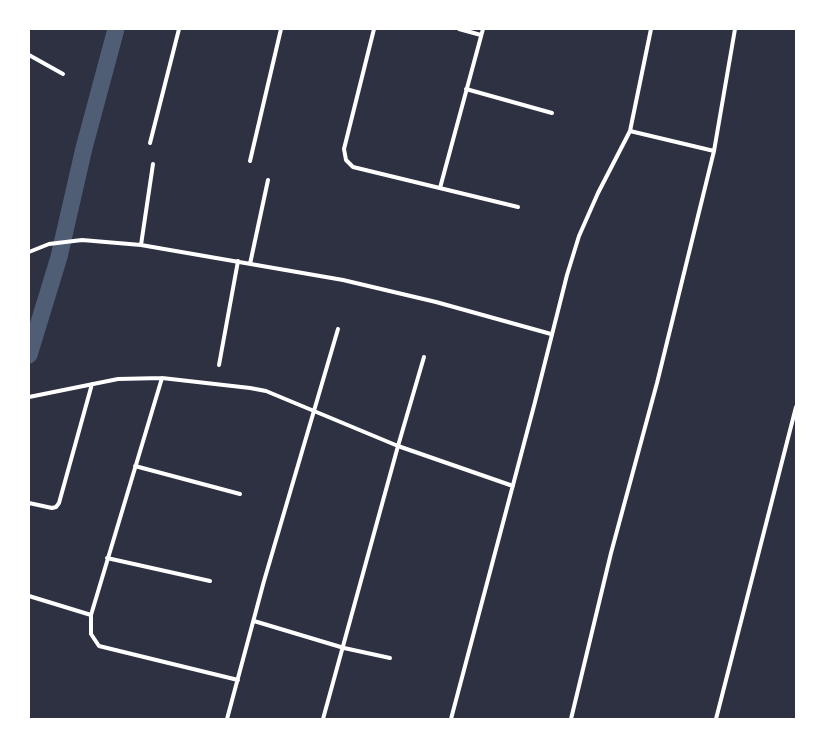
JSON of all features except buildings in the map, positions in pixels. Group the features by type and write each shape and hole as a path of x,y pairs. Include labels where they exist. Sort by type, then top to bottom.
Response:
{"street":[{"path":"150,143 179,29"},
{"path":"250,161 281,29"},
{"path":"374,29 344,150 346,160 352,167 518,207"},
{"path":"459,29 481,35"},
{"path":"440,188 482,29"},
{"path":"451,719 514,486 551,334 579,236 609,170 630,130 651,29"},
{"path":"571,719 609,561 657,383 714,151 735,29"},
{"path":"29,55 63,74"},
{"path":"466,89 552,113"},
{"path":"630,130 714,151"},
{"path":"141,245 153,164"},
{"path":"250,264 268,180"},
{"path":"29,252 50,244 82,240 141,245 238,261 358,284 436,302 551,334"},
{"path":"218,365 238,261"},
{"path":"227,719 338,329"},
{"path":"324,719 398,446 424,357"},
{"path":"29,397 118,379 162,378 220,384 266,391 398,446 514,486"},
{"path":"162,378 107,558 91,615 90,634 99,646 238,680"},
{"path":"29,503 52,508 56,507 60,503 92,384"},
{"path":"716,719 796,407"},
{"path":"135,466 240,494"},
{"path":"107,558 210,581"},
{"path":"29,596 91,615"},
{"path":"254,621 344,648 390,658"}],"waterway":[{"path":"29,355 59,257 84,148 116,29"}]}
